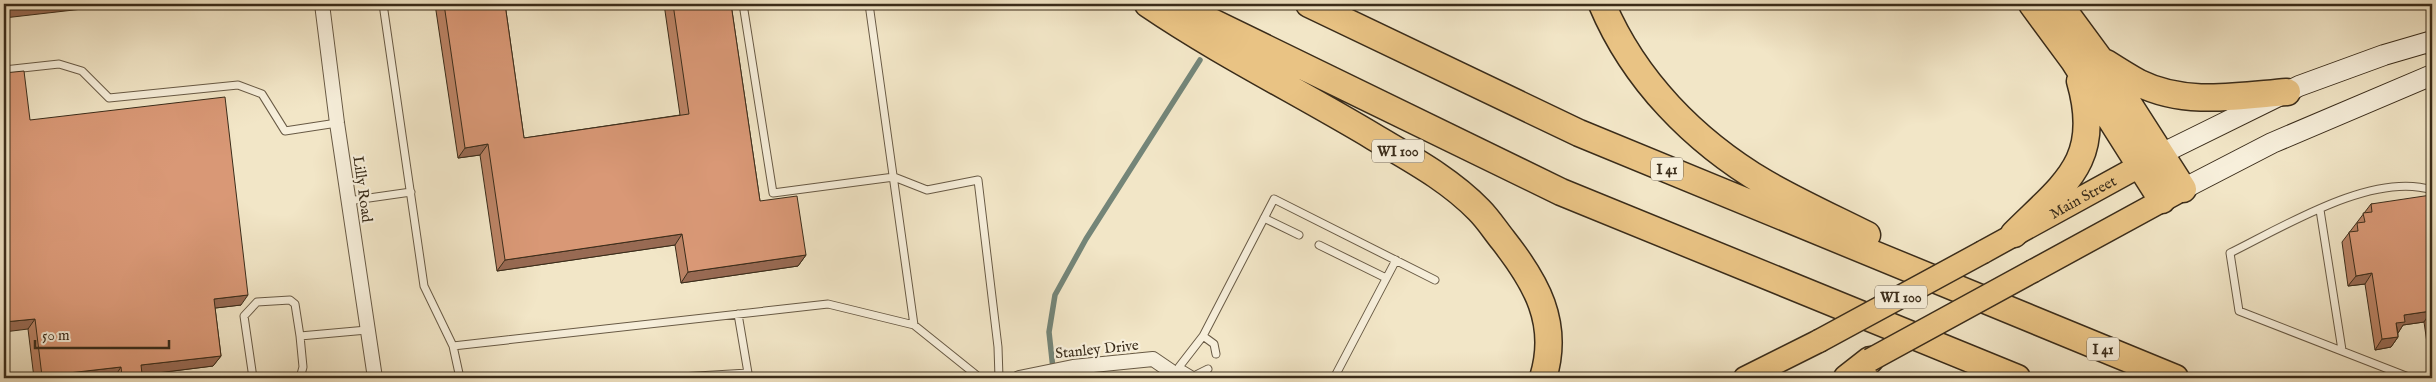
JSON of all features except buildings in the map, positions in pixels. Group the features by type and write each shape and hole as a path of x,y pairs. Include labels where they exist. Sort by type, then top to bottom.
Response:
{"highway":[{"name":"WI 100","path":"1148,4 1173,21 1430,170 1480,211 1524,266 1542,302 1550,350 1543,378"},
{"path":"1175,4 1561,192 2017,378"},
{"name":"I 41","path":"1309,4 1578,133 2032,321 2175,378"},
{"path":"1602,4 1621,44 1639,72 1668,106 1721,152 1765,183 2032,321"},
{"path":"2032,4 2152,160"},
{"path":"2059,4 2101,61 2152,160 2173,195"},
{"path":"2014,234 2072,176 2085,144 2088,133 2088,111 2074,61"},
{"path":"2101,61 2140,83 2180,96 2229,97 2287,92"},
{"path":"1962,356 1999,378"},
{"path":"1847,378 1870,360"}],"main road":[{"name":"Main Street","path":"1745,378 1819,341 2152,160 2287,92 2384,55 2430,48"},
{"path":"2173,195 2272,143 2432,75"},
{"name":"WI 100","path":"1836,378 2173,195"}],"street":[{"name":"Lilly Road","path":"322,4 348,201 375,378"},
{"name":"Stanley Drive","path":"1026,376 1073,367 1153,359 1176,373"}],"lane":[{"path":"383,4 424,286 453,346 460,378"},
{"path":"743,4 773,194 894,177 927,190 978,180 998,347 999,378"},
{"path":"869,4 914,325"},
{"path":"4,70 59,64 82,71 109,98 238,85 262,94 285,131 337,123"},
{"path":"2411,378 2239,311 2230,253 2356,195 2393,185 2422,187 2432,190"},
{"path":"348,201 410,192"},
{"path":"1208,369 1194,376 1176,373 1203,336 1274,199 1435,280"},
{"path":"2320,210 2342,350"},
{"path":"1264,218 1299,235"},
{"path":"1319,245 1386,278"},
{"path":"1334,378 1396,260"},
{"path":"253,378 244,316 257,302 290,300 295,304 303,367 300,378 295,378"},
{"path":"453,346 828,304 914,325 980,378"},
{"path":"663,378 749,376 738,314"},
{"path":"300,336 367,330"},
{"path":"1203,336 1214,344 1216,354"}],"waterway":[{"path":"1054,378 1049,332 1055,295 1086,239 1200,60"}]}
